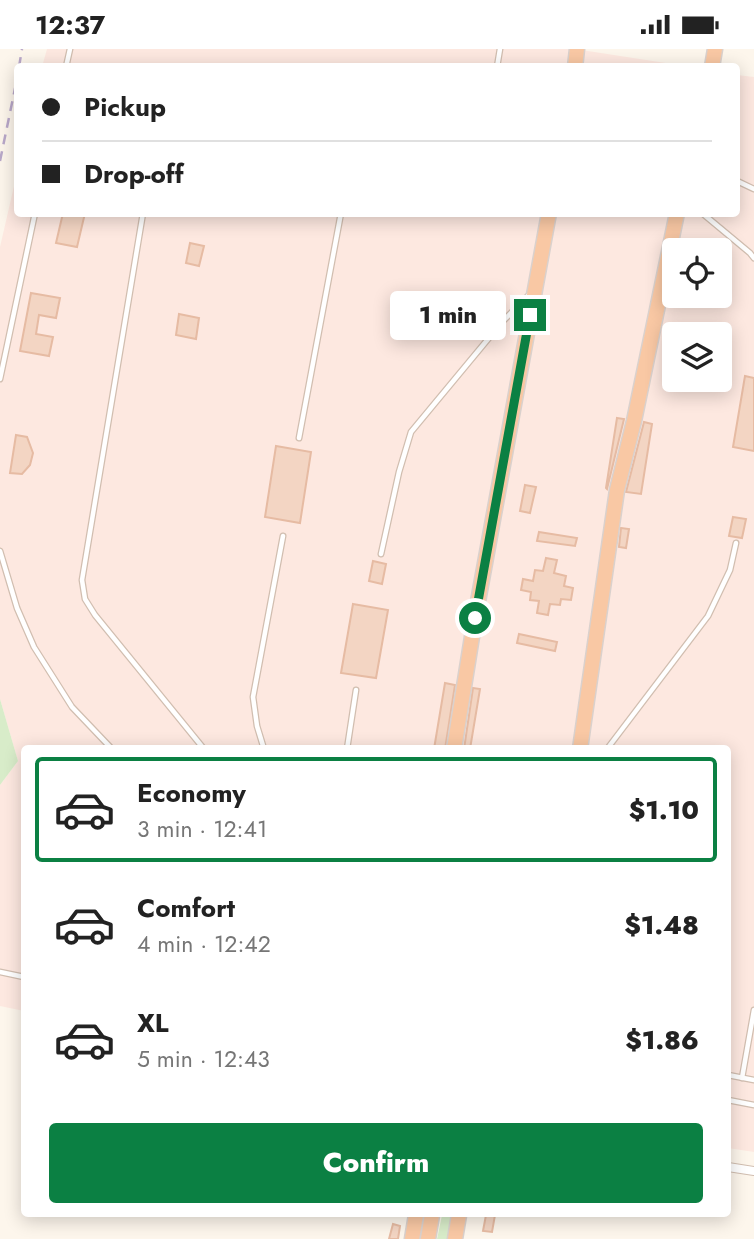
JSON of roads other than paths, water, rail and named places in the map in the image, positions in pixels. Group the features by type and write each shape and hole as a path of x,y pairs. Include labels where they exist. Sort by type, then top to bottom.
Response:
{"highway":[{"path":"455,745 548,217"},
{"path":"581,745 617,490 676,217"},
{"path":"412,1239 416,1217"},
{"path":"428,1239 432,1217"},
{"path":"455,1239 460,1217"}],"street":[{"path":"731,1167 754,1171"}],"lane":[{"path":"0,379 34,217"},
{"path":"142,217 82,580 85,599 94,615 201,745"},
{"path":"299,438 340,217"},
{"path":"707,217 754,258"},
{"path":"381,554 399,472 411,432 503,321 535,290"},
{"path":"263,745 253,697 283,536"},
{"path":"610,745 708,616 730,570 736,543"},
{"path":"0,551 17,608 34,647 72,707 108,745"},
{"path":"348,745 356,690"},
{"path":"0,972 21,976"},
{"path":"742,1078 754,1010"},
{"path":"731,1076 754,1080"},
{"path":"731,1101 754,1105"}],"railway":[{"path":"20,63 22,49"},
{"path":"0,161 14,93"}]}
